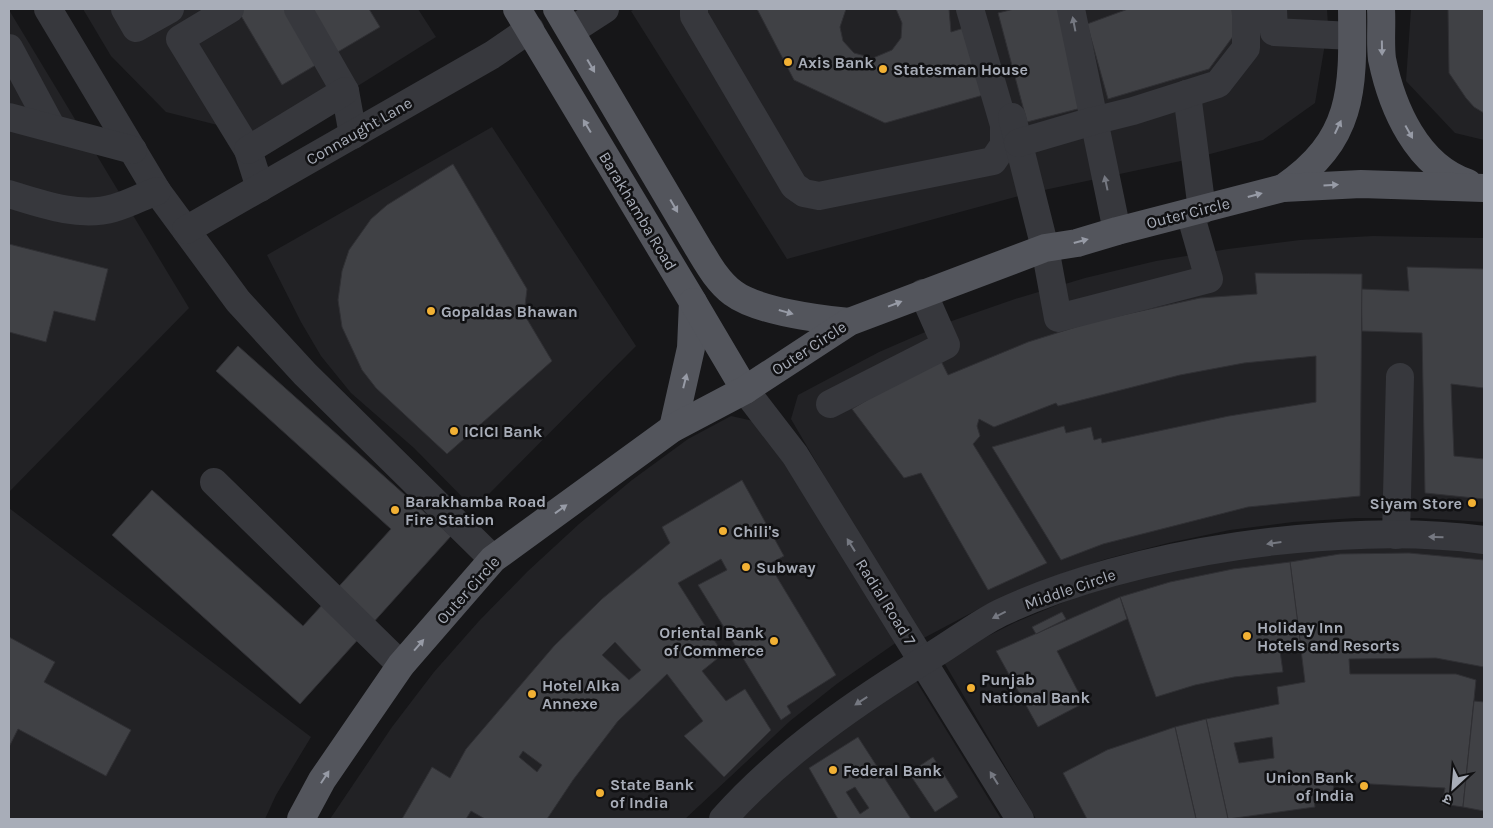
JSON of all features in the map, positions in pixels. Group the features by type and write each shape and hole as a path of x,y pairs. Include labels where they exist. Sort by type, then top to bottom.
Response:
{"main road":[{"path":"1283,188 1311,167 1322,154 1341,123 1351,90 1352,9"},
{"path":"1381,9 1382,58 1391,91 1408,132 1423,153 1443,171 1466,182 1484,187"},
{"name":"Barakhamba Road","path":"523,19 746,390"},
{"name":"Barakhamba Road","path":"564,20 700,251 722,283 733,294 746,300 804,317 849,322"},
{"name":"Outer Circle","path":"302,819 322,780 401,665 493,559 673,428 746,390 849,322 1045,248 1077,243 1116,231 1283,188 1361,184 1484,187"},
{"path":"673,428 691,348 693,302"}],"street":[{"path":"48,9 157,191 238,301 305,374 493,559"},
{"path":"125,9 136,28 170,9"},
{"path":"230,9 180,39 248,150 260,188"},
{"path":"298,9 346,91 353,135"},
{"path":"564,20 603,9"},
{"path":"694,9 694,16 794,186 804,193 819,196 993,161 1004,145 1004,125 970,9"},
{"path":"984,9 1045,248 1058,318 1209,279 1196,211 1186,94"},
{"path":"1071,9 1116,231"},
{"path":"1018,143 1093,120 1133,111 1218,84 1246,48 1246,9"},
{"path":"1273,9 1274,32 1352,36"},
{"name":"Connaught Lane","path":"186,230 492,55 523,19"},
{"path":"9,48 52,128"},
{"path":"248,150 346,91"},
{"path":"9,117 133,150"},
{"path":"9,194 38,204 81,211 113,208 157,191"},
{"path":"830,404 946,344 923,293"},
{"path":"1396,535 1400,377"},
{"name":"Radial Road 7","path":"746,390 795,455 1020,819"},
{"path":"214,482 401,665"},
{"name":"Middle Circle","path":"723,819 790,756 842,714 922,661 1000,614 1070,586 1148,563 1225,549 1305,538 1396,535 1484,540"}],"shaded area":[{"path":"83,9 418,9 436,37 273,139 166,112 111,56"},
{"path":"635,9 1327,9 1328,26 1315,103 1263,140 1195,158 1030,193 787,259 631,11"},
{"path":"1411,9 1484,9 1484,140 1455,133 1406,81"},
{"path":"9,10 189,308 9,492"},
{"path":"492,127 636,346 474,509 414,448 351,393 321,356 301,322 267,255"},
{"path":"1373,236 1484,238 1484,522 1419,518 1356,518 1293,522 1230,530 1106,559 1047,579 990,603 920,640 791,419 798,395 879,352 946,323 1015,299 1085,278 1156,261 1300,240"},
{"path":"731,416 758,422 897,642 838,683 790,721 685,819 330,819 392,727 434,672 479,621 528,571 579,524 632,480 688,439"},
{"path":"9,508 311,737 276,795 265,819 9,819"},
{"path":"1380,544 1484,551 1484,819 1036,819 942,659 1016,622 1074,598 1133,579 1255,553"},
{"path":"913,676 1001,819 734,819 760,793"}],"building":[{"path":"237,9 369,9 380,27 282,85"},
{"name":"Statesman House","path":"757,9 846,9 840,27 843,41 854,53 873,58 892,50 901,38 902,23 896,9 949,9 951,32 964,28 987,94 885,123 794,80"},
{"path":"1014,9 1064,9 1089,106 1027,122 998,13"},
{"path":"1128,9 1232,9 1234,35 1209,69 1108,99 1087,24"},
{"path":"1448,9 1484,9 1484,113 1474,107 1466,98 1449,73"},
{"name":"Gopaldas Bhawan","path":"453,164 527,289 524,314 552,361 447,454 376,388 362,370 342,327 338,300 342,271 349,250 371,219 387,205"},
{"path":"9,244 108,269 95,321 54,311 46,342 9,332"},
{"path":"1407,267 1484,269 1484,388 1451,384 1454,456 1484,459 1484,499 1425,493 1422,333 1362,331 1361,289 1409,291"},
{"path":"1255,273 1362,274 1360,496 1248,507 1103,544 1061,560 992,447 1064,426 1066,433 1091,427 1094,440 1101,438 1102,443 1229,416 1316,402 1316,356 1244,363 1180,375 1058,406 1056,403 994,427 979,419 977,426 980,436 973,444 1047,563 988,590 921,473 904,478 852,409 939,357 948,375 1028,342 1095,321 1200,298 1257,294"},
{"name":"Barakhamba Road Fire Station","path":"238,346 451,536 300,704 112,535 152,490 303,626 391,529 216,371"},
{"path":"742,480 784,556 769,564 836,675 787,706 791,713 781,720 698,585 727,570 721,559 678,583 723,654 702,671 726,701 745,689 771,730 724,777 684,736 703,721 667,674 618,721 573,780 547,819 485,819 471,811 466,819 402,819 432,767 450,778 466,749 554,646 602,599 670,543 662,527","holes":["615,642 641,670 629,680 602,655","523,751 542,765 537,772 519,757"]},
{"path":"1409,553 1484,560 1484,667 1436,658 1349,659 1350,674 1456,674 1476,680 1463,807 1442,804 1445,788 1334,782 1333,792 1313,794 1315,807 1228,819 1206,719 1279,704 1277,687 1305,682 1290,562 1340,554","holes":["1272,737 1274,758 1239,763 1234,743"]},
{"path":"1290,562 1301,648 1280,651 1283,672 1234,677 1195,685 1156,697 1120,597 1170,582 1233,569"},
{"path":"1120,597 1127,619 1057,651 1084,703 1038,727 996,651"},
{"path":"1062,612 1066,619 1036,634 1032,627"},
{"path":"9,637 55,662 44,682 131,730 106,776 18,729 9,747"},
{"path":"1474,701 1484,702 1484,811 1463,807"},
{"path":"1206,719 1228,819 1196,819 1175,727"},
{"path":"1175,727 1196,819 1087,819 1063,773 1107,750"},
{"path":"858,737 911,819 838,819 809,768","holes":["855,787 869,808 860,814 846,792"]},
{"path":"933,757 958,797 935,812 909,773"}],"place":[{"name":"Axis Bank","path":"788,62"},
{"name":"Statesman House","path":"883,69"},
{"name":"Gopaldas Bhawan","path":"431,311"},
{"name":"ICICI Bank","path":"454,431"},
{"name":"Siyam Store","path":"1472,503"},
{"name":"Barakhamba Road Fire Station","path":"395,510"},
{"name":"Chili's","path":"723,531"},
{"name":"Subway","path":"746,567"},
{"name":"Holiday Inn Hotels and Resorts","path":"1247,636"},
{"name":"Oriental Bank of Commerce","path":"774,641"},
{"name":"Punjab National Bank","path":"971,688"},
{"name":"Hotel Alka Annexe","path":"532,694"},
{"name":"Federal Bank","path":"833,770"},
{"name":"Union Bank of India","path":"1364,786"},
{"name":"State Bank of India","path":"600,793"}]}
